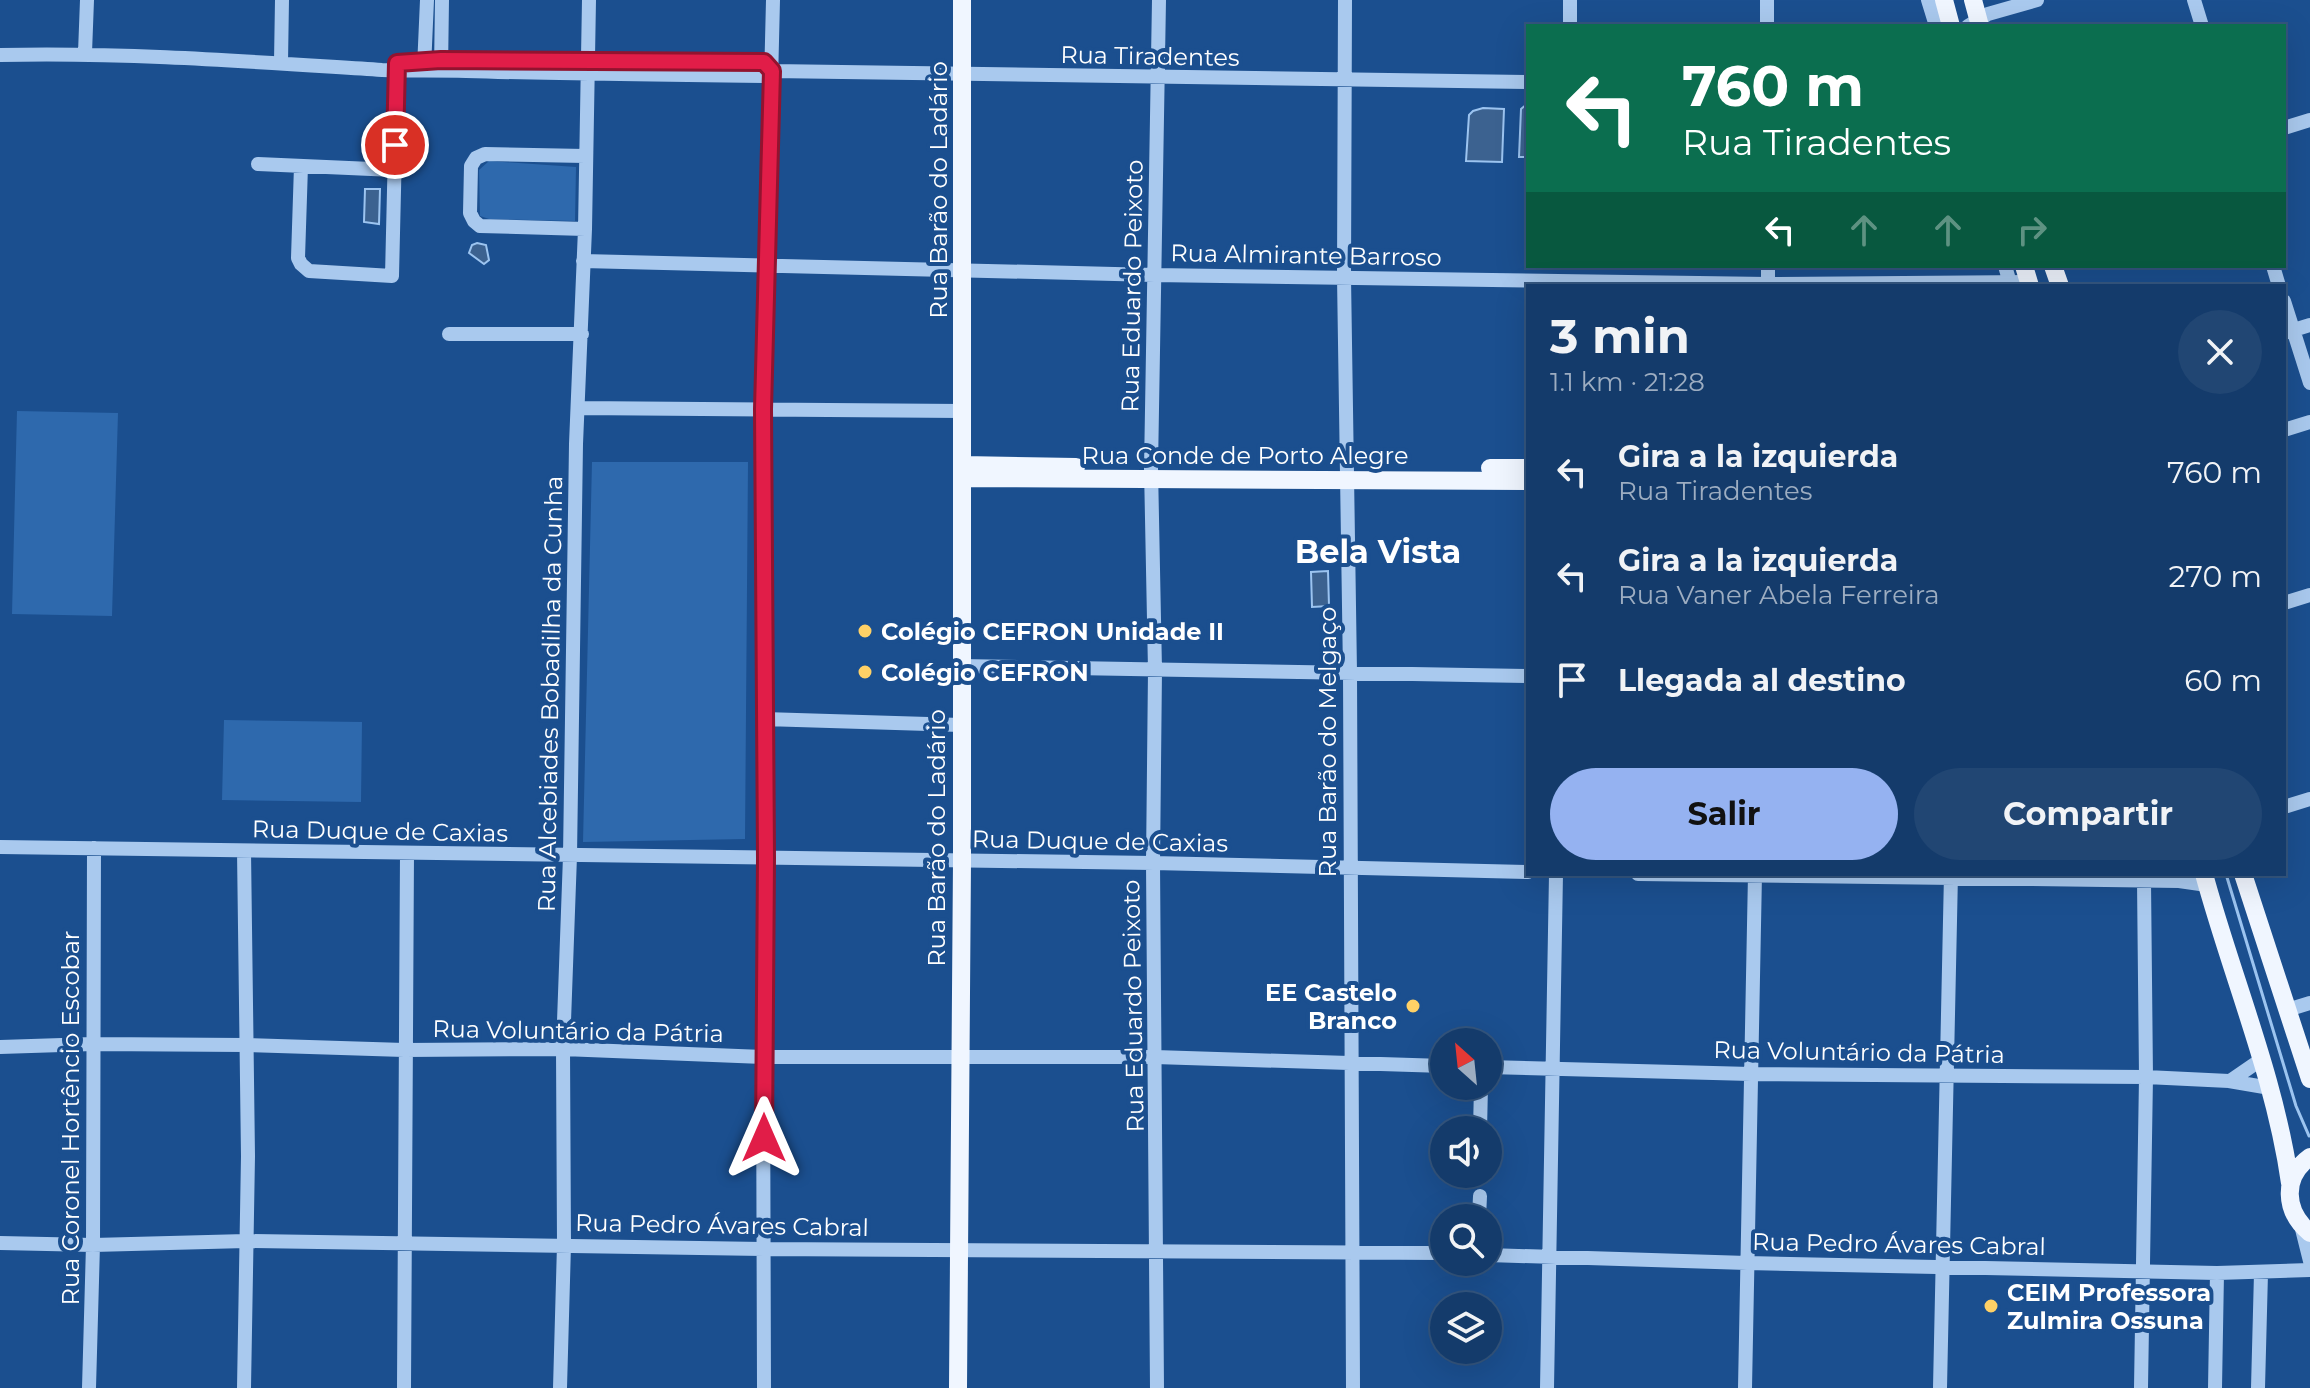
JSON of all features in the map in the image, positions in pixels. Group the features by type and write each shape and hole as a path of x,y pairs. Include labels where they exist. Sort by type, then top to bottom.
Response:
{"main road":[{"name":"Rua Barão do Ladário","path":"958,1388 962,861 962,0"},
{"path":"1944,0 1950,24"},
{"path":"1973,0 1975,24"},
{"name":"Rua Conde de Porto Alegre","path":"963,471 1346,473 1526,468"},
{"name":"Rua Conde de Porto Alegre","path":"1346,473 1526,481"},
{"path":"2244,876 2310,1079"},
{"path":"2205,879 2283,1135 2290,1205 2305,1229"},
{"path":"2290,1183 2295,1172 2310,1157"}],"street":[{"path":"85,53 87,0"},
{"path":"281,62 282,0"},
{"path":"424,65 427,0"},
{"path":"441,65 442,0"},
{"name":"Rua Alcebiades Bobadilha da Cunha","path":"560,1388 564,1245 563,1049 589,0"},
{"path":"764,1388 766,858 763,409 773,0"},
{"name":"Rua Eduardo Peixoto","path":"1157,1388 1152,474 1159,0"},
{"name":"Rua Barão do Melgaço","path":"1345,0 1344,277 1350,672 1353,1388"},
{"path":"1570,0 1570,24"},
{"path":"1767,0 1767,24"},
{"path":"1928,0 1935,24"},
{"path":"1975,24 2037,0"},
{"path":"2194,0 2201,24"},
{"name":"Rua Tiradentes","path":"0,55 85,53 392,68 424,65 587,68 764,76 772,71 1526,82"},
{"path":"301,166 298,258 301,264 309,271 392,276 392,68"},
{"path":"2286,127 2310,120"},
{"path":"585,156 485,154 476,158 471,166 470,213 480,226 585,229"},
{"path":"258,164 394,170"},
{"name":"Rua Almirante Barroso","path":"583,261 1154,275 1565,278 1739,284"},
{"path":"2006,268 2010,283"},
{"name":"Rua Almirante Barroso","path":"1889,284 2010,283 2028,278"},
{"path":"2310,325 2288,332 2310,383"},
{"path":"449,334 582,334"},
{"path":"578,408 962,411"},
{"path":"2286,429 2310,422"},
{"path":"2286,602 2310,595"},
{"path":"961,666 1526,676"},
{"path":"764,719 961,725"},
{"path":"2286,806 2310,799"},
{"name":"Rua Duque de Caxias","path":"0,847 1153,863 1526,872"},
{"name":"Rua Coronel Hortêncio Escobar","path":"89,1388 93,1245 94,848"},
{"path":"244,851 248,1156 244,1388"},
{"path":"404,1388 407,853"},
{"path":"1547,1388 1556,876"},
{"path":"1745,1388 1755,876"},
{"path":"1940,1388 1951,876 2144,881 2181,877 2205,879"},
{"path":"2141,1388 2146,1077 2144,881"},
{"path":"2287,1010 2310,1003"},
{"name":"Rua Voluntário da Pátria","path":"0,1047 93,1044 404,1050 563,1049 763,1057 1155,1057 1430,1066"},
{"path":"2229,1081 2262,1059"},
{"name":"Rua Voluntário da Pátria","path":"1502,1067 1751,1074 2146,1077 2229,1081 2270,1088"},
{"path":"1480,1196 1480,1204"},
{"path":"2305,1229 2310,1261"},
{"name":"Rua Pedro Ávares Cabral","path":"0,1243 93,1245 246,1241 959,1251 1430,1253"},
{"name":"Rua Pedro Ávares Cabral","path":"1502,1256 2217,1273 2310,1270"},
{"path":"2215,1388 2217,1273"},
{"path":"2258,1388 2261,1273"}],"shaded area":[{"path":"1526,105 1526,157 1519,157 1521,109"},
{"path":"1483,108 1504,109 1502,162 1466,161 1469,115"},
{"path":"489,161 576,167 575,221 489,219 480,216 479,170"},
{"path":"365,189 380,189 379,224 364,222"},
{"path":"472,245 486,245 489,260 484,264 469,253"},
{"path":"17,411 118,413 112,616 12,614"},
{"path":"592,462 748,462 745,839 583,842"},
{"path":"1328,571 1329,606 1312,607 1311,572"},
{"path":"224,720 362,722 361,802 222,800"}],"waterway":[{"path":"2227,876 2296,1106 2309,1136"}],"place":[{"name":"Colégio CEFRON Unidade II","path":"865,631"},
{"name":"Colégio CEFRON","path":"865,672"},
{"name":"EE Castelo Branco","path":"1413,1006"},
{"name":"CEIM Professora Zulmira Ossuna","path":"1991,1306"}],"district":[{"name":"Bela Vista","path":"1378,551"}],"route":[{"path":"395,145 397,63 441,60 764,62 772,71 763,409 764,1138"}]}
